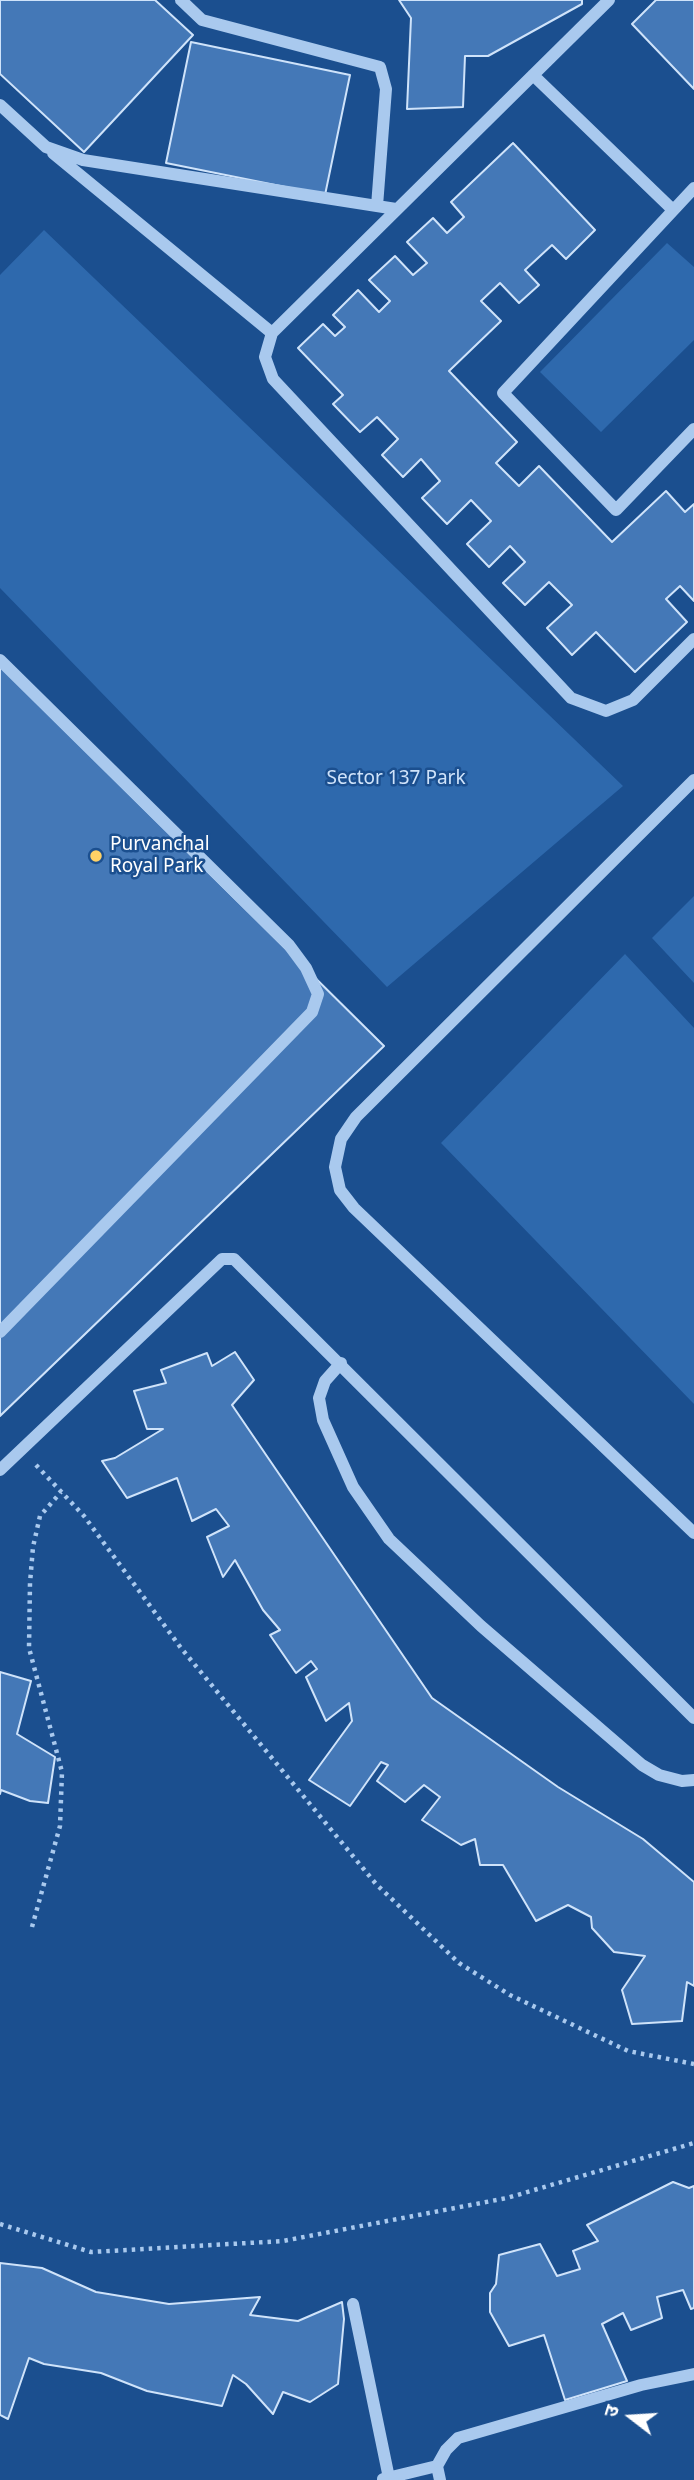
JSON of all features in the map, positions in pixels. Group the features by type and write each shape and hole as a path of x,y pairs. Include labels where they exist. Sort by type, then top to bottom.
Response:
{"street":[{"path":"181,0 202,20 380,67 386,89 377,206"},
{"path":"609,0 272,333 265,357 273,379 571,698 606,711 633,700 694,639"},
{"path":"533,75 673,210"},
{"path":"0,104 46,147 272,333"},
{"path":"46,147 83,160 397,209"},
{"path":"694,188 503,393 616,510 694,429"},
{"path":"0,660 289,945 311,976 318,993 312,1012 0,1332"},
{"path":"694,780 356,1116 341,1139 335,1167 340,1189 354,1208 694,1533"},
{"path":"0,1470 227,1257 234,1259 694,1718"},
{"path":"341,1363 325,1381 319,1398 323,1420 353,1487 389,1539 481,1626 642,1765 659,1775 682,1781 694,1780"},
{"path":"353,2304 385,2479 407,2477 438,2466"},
{"path":"440,2480 438,2466 446,2450 458,2438 641,2385 694,2374"}],"path":[{"path":"23,1450 84,1516 181,1648 376,1884 459,1963 510,1995 628,2051 694,2064"},
{"path":"32,1927 60,1826 62,1772 29,1648 30,1583 33,1547 40,1516 61,1492"},
{"path":"0,2224 91,2252 283,2241 507,2198 694,2143"}],"green space":[{"name":"Sector 137 Park","path":"44,230 623,786 387,987 0,588 0,275"},
{"path":"667,243 694,267 694,340 601,432 540,372"},
{"path":"694,896 694,983 652,938"},
{"path":"625,954 694,1028 694,1404 441,1143"}],"building":[{"path":"0,0 155,0 193,35 84,152 0,74"},
{"path":"399,0 582,0 582,4 488,56 465,56 463,107 407,109 411,18"},
{"path":"656,0 694,0 694,89 632,24"},
{"path":"191,42 350,75 325,195 166,163"},
{"path":"513,143 595,230 566,259 552,245 525,270 539,285 519,303 500,283 481,301 501,321 449,371 517,442 496,463 519,486 539,466 612,542 666,491 685,512 694,504 694,601 680,586 666,599 687,622 635,672 596,632 572,655 547,628 572,605 549,582 525,605 503,583 525,562 510,546 489,567 467,544 491,521 471,500 447,524 422,498 440,481 421,459 403,477 382,455 398,439 377,417 360,432 333,404 343,395 298,348 323,324 335,336 345,327 333,315 358,290 379,312 390,301 369,280 395,256 413,275 427,263 407,242 433,218 447,233 464,217 451,202"},
{"name":"Purvanchal Royal Park","path":"0,666 384,1046 0,1416"},
{"path":"235,1352 254,1380 232,1405 432,1698 558,1787 643,1839 694,1882 694,1986 687,1982 682,2021 632,2024 622,1990 645,1956 614,1952 592,1928 591,1917 568,1905 536,1921 503,1865 480,1865 475,1839 461,1845 422,1820 440,1797 424,1785 405,1802 377,1781 388,1765 381,1762 350,1806 309,1780 352,1721 349,1703 326,1721 306,1677 317,1669 311,1661 296,1673 270,1635 280,1630 263,1610 235,1560 223,1577 207,1537 229,1526 216,1509 192,1521 177,1478 127,1498 102,1461 115,1458 163,1429 147,1429 134,1391 166,1383 161,1370 207,1353 212,1366"},
{"path":"0,1672 31,1681 17,1734 55,1757 48,1803 30,1801 1,1790 0,1794"},
{"path":"673,2182 689,2188 694,2186 694,2308 691,2309 683,2290 657,2297 662,2318 631,2330 623,2313 602,2324 627,2381 565,2400 544,2335 509,2346 490,2312 490,2293 496,2284 499,2255 540,2244 557,2276 580,2269 573,2251 598,2241 587,2225"},
{"path":"0,2263 42,2268 96,2292 169,2304 260,2297 250,2315 298,2321 342,2302 344,2319 338,2384 310,2402 283,2392 273,2414 246,2384 233,2375 222,2406 147,2391 101,2373 44,2364 29,2358 8,2419 0,2415"}],"place":[{"name":"Purvanchal Royal Park","path":"96,856"}]}
